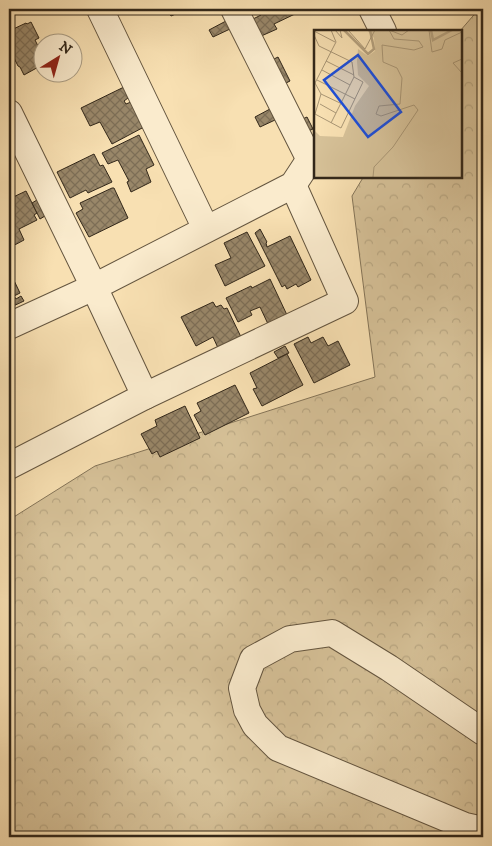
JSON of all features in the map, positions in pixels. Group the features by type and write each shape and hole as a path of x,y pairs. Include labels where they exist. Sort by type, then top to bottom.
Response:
{"street":[{"path":"100,9 206,230"},
{"path":"9,326 94,287 293,185 313,155 234,9"},
{"path":"372,9 382,30"},
{"path":"9,113 145,396"},
{"path":"9,466 145,396 345,301 293,185"},
{"path":"483,732 389,668 332,633 290,639 254,659 242,688 247,710 255,725 278,748 465,826 483,830"}],"green space":[{"path":"479,9 483,9 483,837 9,837 9,520 95,466 375,377 352,196 363,178 462,178 461,30"}],"building":[{"path":"167,9 176,9 178,13 171,16"},
{"path":"258,9 295,9 297,13 274,24 277,29 259,37 251,20 261,15"},
{"path":"226,21 230,29 213,37 209,30"},
{"path":"31,22 36,32 32,32 32,71 24,75 13,56 9,59 9,31"},
{"path":"278,57 290,81 282,85 270,61"},
{"path":"124,87 128,98 124,101 126,104 131,102 144,127 112,144 100,122 90,126 81,108"},
{"path":"270,109 275,120 260,127 255,117"},
{"path":"307,117 313,129 304,133 298,121"},
{"path":"139,135 154,165 146,169 151,182 131,192 127,182 129,181 118,160 108,164 102,153"},
{"path":"94,154 100,166 103,165 112,182 88,193 86,190 70,198 57,172"},
{"path":"114,188 128,218 89,237 76,213 83,209 80,203"},
{"path":"26,191 37,213 34,215 37,220 19,229 24,240 9,248 9,199"},
{"path":"37,200 45,216 40,219 32,203"},
{"path":"260,229 267,242 267,247 290,236 311,280 298,287 296,284 287,289 285,285 282,287 255,233"},
{"path":"247,232 265,266 225,286 215,265 231,258 224,243"},
{"path":"9,270 20,293 14,296 16,299 21,296 24,301 9,308"},
{"path":"270,279 287,315 268,324 260,307 250,311 252,315 238,322 226,298"},
{"path":"213,302 216,307 221,305 224,309 227,308 241,337 218,348 213,337 196,346 181,317"},
{"path":"308,337 311,343 323,337 328,346 338,341 350,365 314,383 294,344"},
{"path":"285,346 289,353 278,358 274,352"},
{"path":"287,354 303,385 262,406 253,389 257,388 250,373"},
{"path":"235,385 249,413 205,435 194,415 201,411 197,403"},
{"path":"185,406 200,438 160,457 157,451 152,454 141,434 157,426 155,420"}]}
